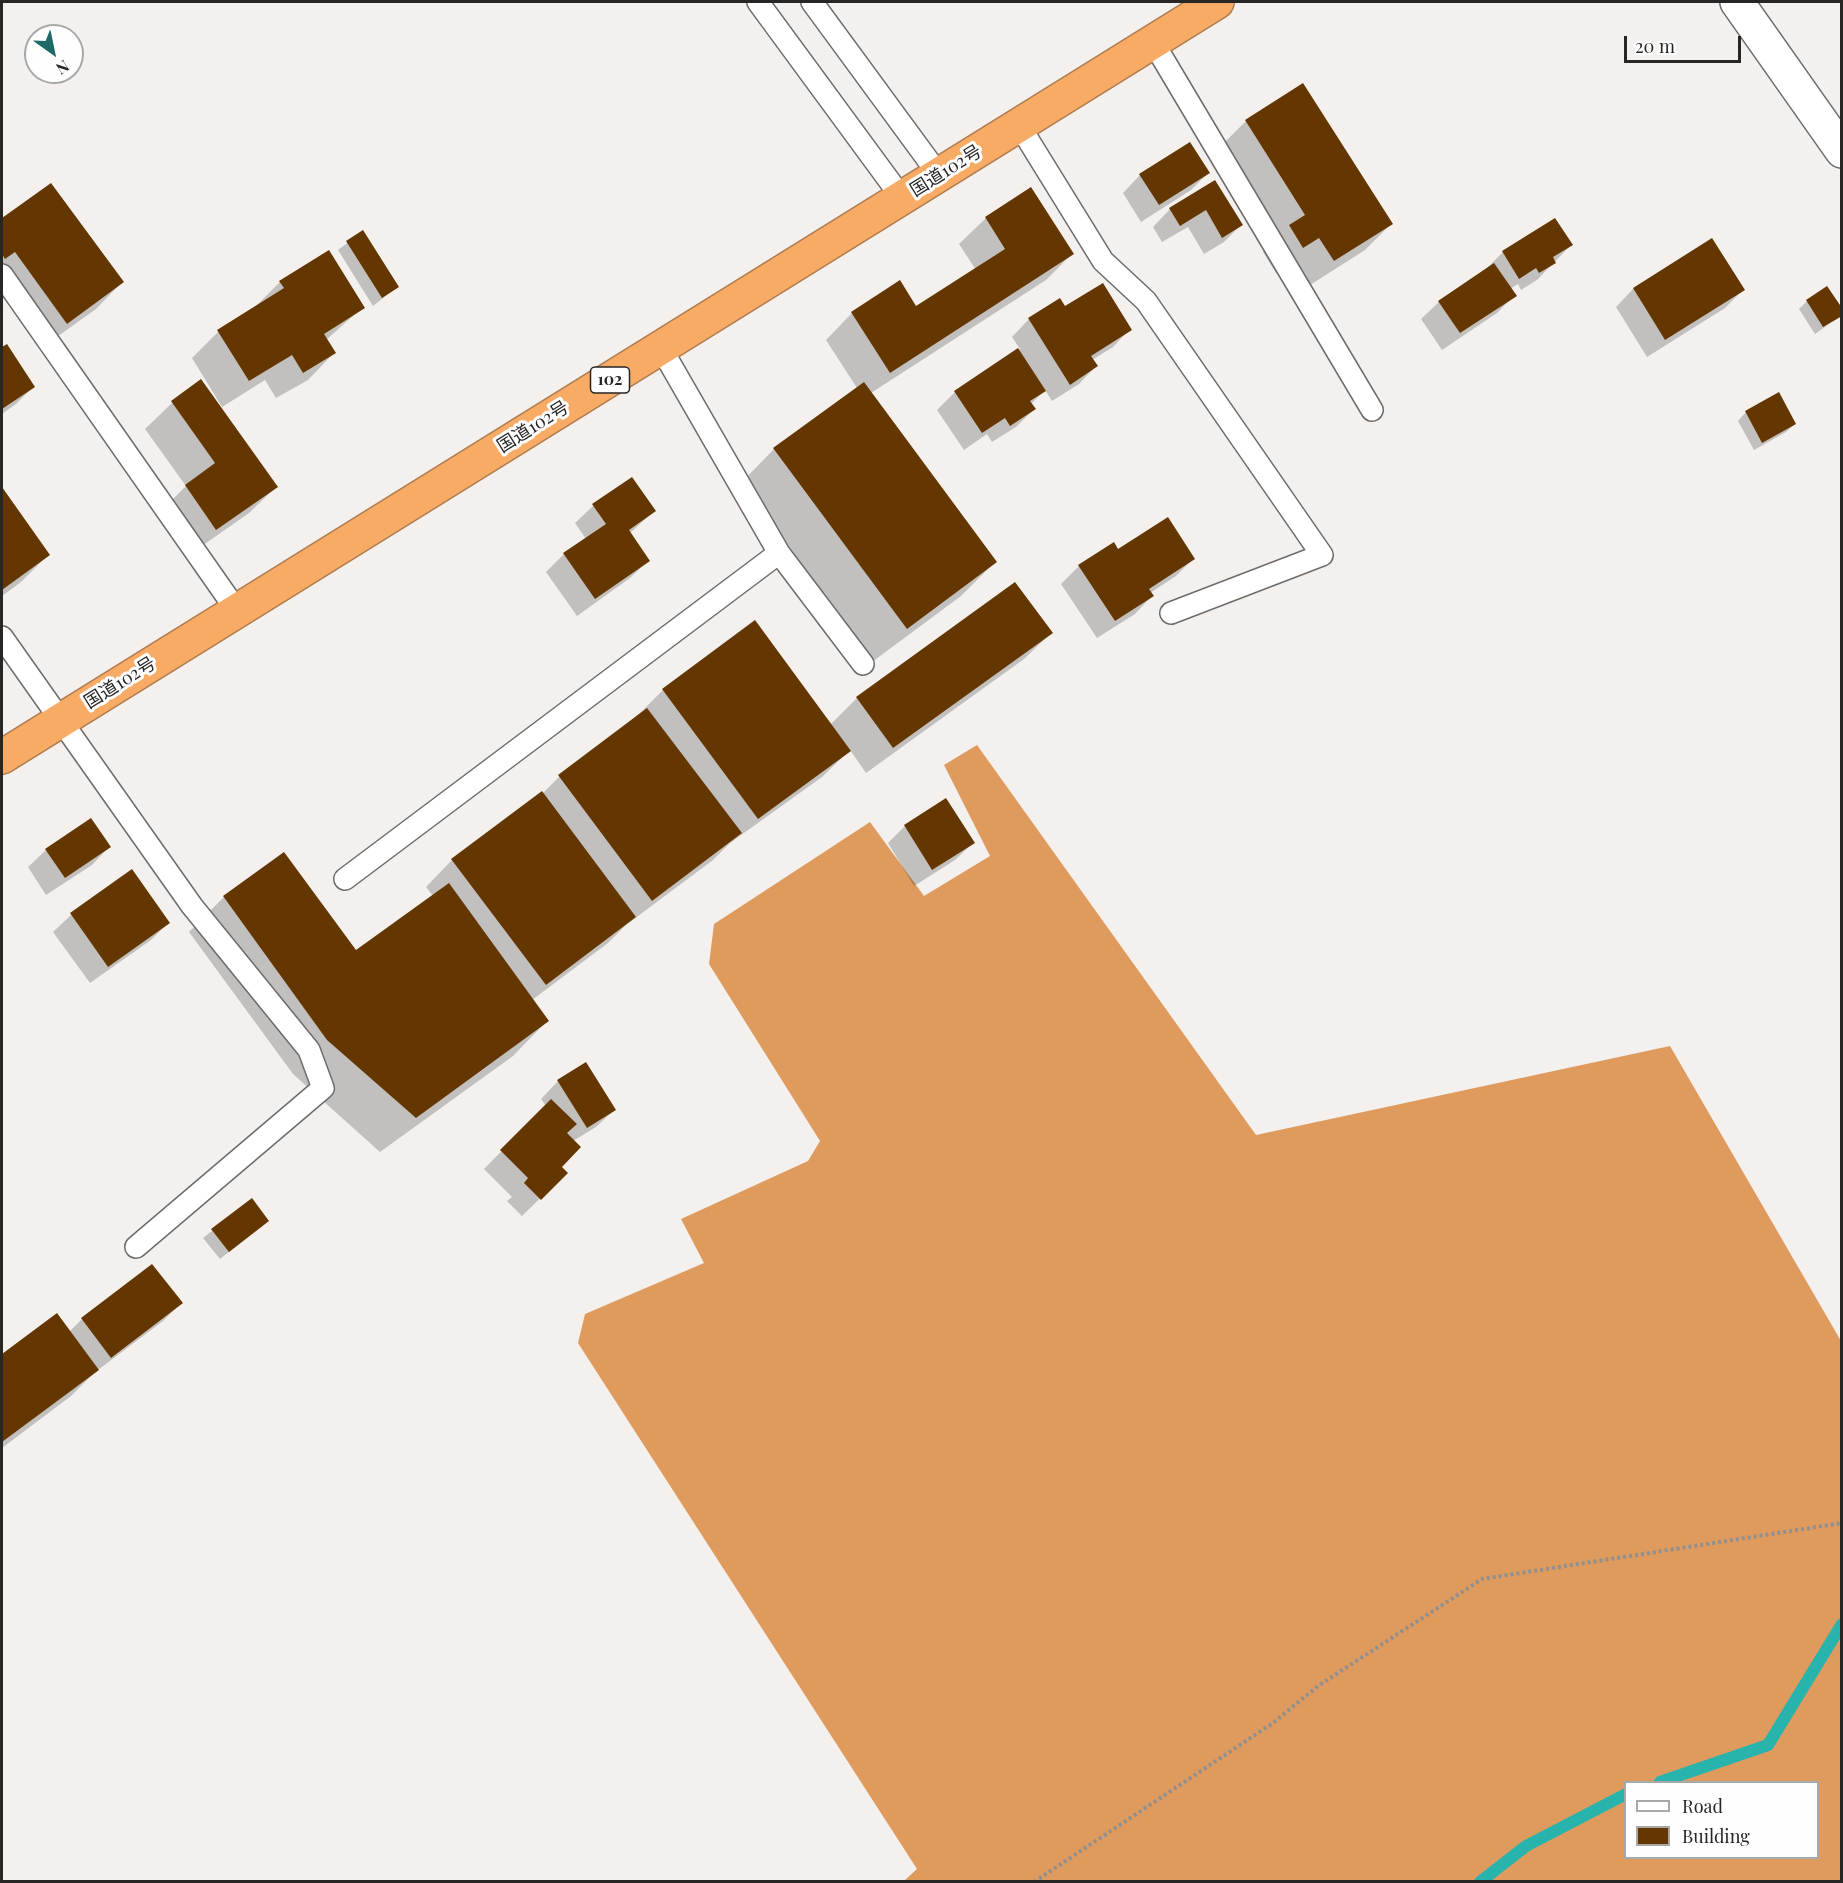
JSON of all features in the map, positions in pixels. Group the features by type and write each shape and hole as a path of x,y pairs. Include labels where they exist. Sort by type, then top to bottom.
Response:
{"highway":[{"name":"国道102号","path":"2,756 1217,2"}],"street":[{"path":"1737,2 1842,151"}],"lane":[{"path":"758,2 902,198"},
{"path":"812,2 939,175"},
{"path":"1153,42 1372,410"},
{"path":"1019,125 1103,261 1146,301 1322,555 1171,613"},
{"path":"2,275 237,611"},
{"path":"661,348 779,553 863,664"},
{"path":"345,879 779,553"},
{"path":"2,637 192,906 309,1050 323,1088 136,1247"}],"path":[{"path":"1034,1881 1273,1724 1318,1686 1482,1579 1842,1522"}],"shaded area":[{"path":"977,745 1256,1135 1670,1046 1841,1341 1841,1881 904,1881 917,1869 578,1343 585,1314 704,1263 681,1219 808,1161 820,1141 709,964 714,924 870,822 924,896 990,856 944,765"}],"building":[{"path":"1303,83 1393,224 1334,261 1319,238 1303,248 1289,225 1305,215 1245,120"},
{"path":"1190,142 1210,173 1159,205 1139,174"},
{"path":"1215,180 1243,225 1222,238 1206,210 1180,226 1169,208"},
{"path":"51,183 124,282 67,324 15,252 5,259 2,254 2,218"},
{"path":"1031,187 1074,254 890,373 851,312 900,280 916,306 1005,249 985,217"},
{"path":"1555,218 1573,245 1553,257 1556,263 1539,273 1536,268 1519,279 1502,251"},
{"path":"363,230 399,287 382,298 346,241"},
{"path":"1712,238 1745,290 1665,340 1633,288"},
{"path":"329,250 365,308 324,334 336,353 303,373 292,355 249,381 217,330 284,288 279,281"},
{"path":"1494,263 1517,296 1460,333 1438,301"},
{"path":"1103,283 1132,330 1091,356 1098,366 1070,385 1028,318 1060,298 1065,306"},
{"path":"1827,286 1842,308 1842,316 1823,327 1806,300"},
{"path":"7,344 35,387 2,409 2,347"},
{"path":"1018,348 1046,391 1030,401 1036,409 1010,426 1005,418 982,433 954,391"},
{"path":"201,379 278,487 216,530 185,485 215,463 171,401"},
{"path":"864,382 997,562 907,629 773,448"},
{"path":"1779,392 1796,424 1762,443 1745,411"},
{"path":"632,477 656,511 629,530 650,561 595,599 563,553 606,524 592,504"},
{"path":"2,487 50,555 2,590"},
{"path":"1168,517 1195,559 1149,589 1154,596 1115,621 1078,565 1114,542 1118,549"},
{"path":"1015,582 1053,633 893,748 856,697"},
{"path":"755,620 851,751 758,819 662,689"},
{"path":"647,708 742,833 652,901 558,775"},
{"path":"542,791 636,917 546,985 451,859"},
{"path":"946,798 975,843 932,870 904,825"},
{"path":"91,818 111,847 65,878 45,849"},
{"path":"284,852 356,950 449,883 549,1021 416,1118 327,1040 223,896"},
{"path":"132,869 170,923 108,967 70,913"},
{"path":"586,1062 616,1110 587,1128 557,1080"},
{"path":"551,1099 577,1124 567,1133 581,1147 562,1167 568,1173 541,1200 524,1183 528,1178 500,1150"},
{"path":"252,1198 269,1221 229,1252 211,1229"},
{"path":"152,1264 183,1303 111,1358 81,1318"},
{"path":"57,1313 99,1370 2,1442 2,1354"}],"waterway":[{"path":"1663,1781 1768,1745 1842,1624"},
{"path":"1480,1882 1526,1846 1624,1795"}]}
